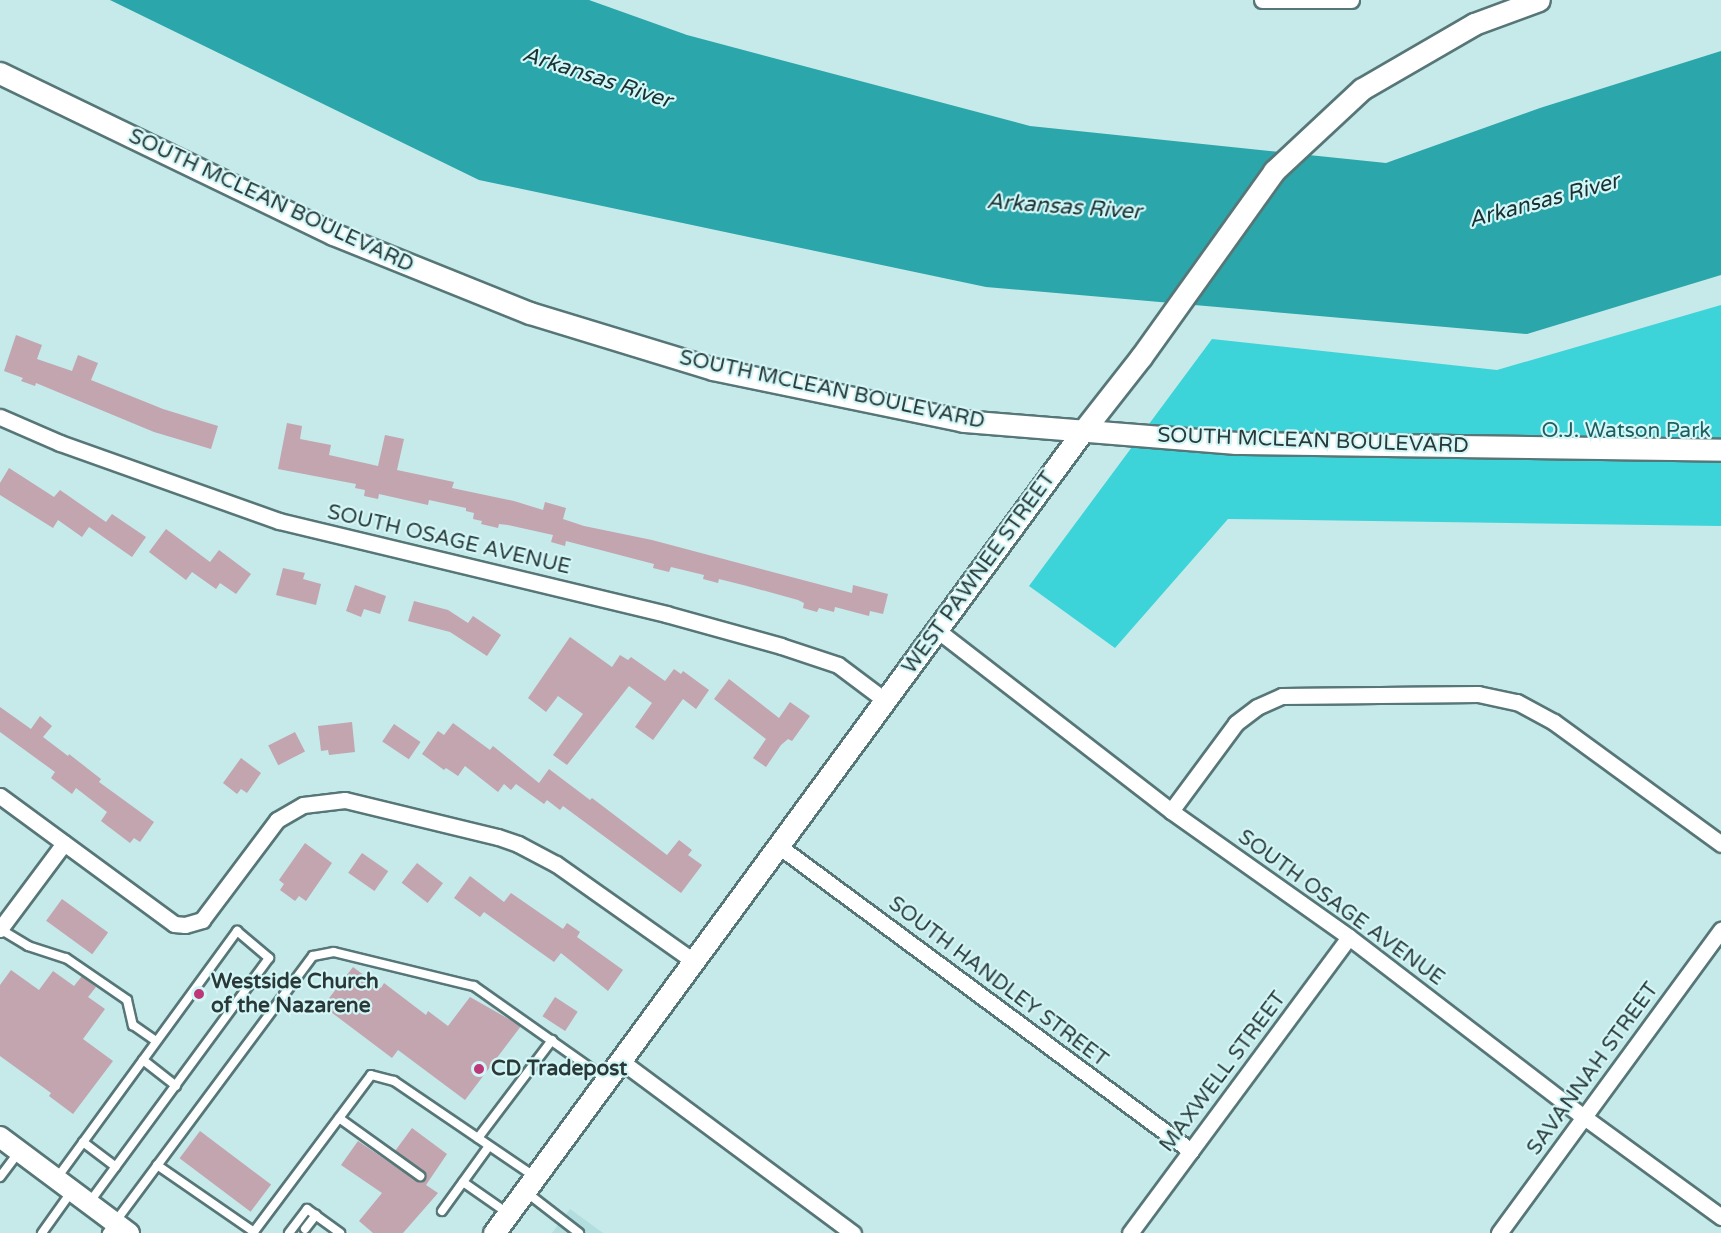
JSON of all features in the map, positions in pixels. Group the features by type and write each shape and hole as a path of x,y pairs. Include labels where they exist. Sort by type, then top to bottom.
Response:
{"main road":[{"name":"WEST PAWNEE STREET","path":"494,1233 780,847 1083,431 1141,357 1274,171 1362,89 1474,24 1539,0"},
{"name":"SOUTH MCLEAN BOULEVARD","path":"0,74 333,234 530,313 712,369 963,421 1083,431 1235,443 1721,450"}],"street":[{"path":"1262,0 1351,1"},
{"name":"SOUTH OSAGE AVENUE","path":"0,417 60,443 279,521 666,614 781,646 838,665 886,701"},
{"name":"SOUTH OSAGE AVENUE","path":"937,630 1171,811 1349,937 1584,1117 1721,1217"},
{"path":"1171,811 1236,723 1271,700 1300,694 1464,693 1498,697 1536,711 1721,844"},
{"path":"0,796 174,924 184,925 202,920 277,820 303,805 331,799 345,800 498,837 518,844 565,869 695,962"},
{"path":"0,929 64,843"},
{"name":"SOUTH HANDLEY STREET","path":"780,847 1191,1151"},
{"name":"SAVANNAH STREET","path":"1499,1233 1721,930"},
{"name":"MAXWELL STREET","path":"1130,1233 1349,937"},
{"path":"621,1061 853,1233"},
{"path":"0,1137 89,1203 117,1229"}],"lane":[{"path":"0,929 28,946 66,958 127,1000 133,1025 156,1041"},
{"path":"56,1179 237,931 269,958 89,1203"},
{"path":"117,1229 157,1165 313,956 334,952 474,986 607,1080"},
{"path":"478,1138 552,1040"},
{"path":"142,1060 176,1086"},
{"path":"157,1165 254,1232 371,1075 394,1081 489,1146 576,1232"},
{"path":"339,1118 420,1176"},
{"path":"83,1142 116,1167"},
{"path":"442,1212 489,1146"},
{"path":"0,1177 19,1152"},
{"path":"463,1182 508,1214"},
{"path":"42,1233 72,1191"},
{"path":"289,1233 307,1209 316,1215 327,1229 340,1233"},
{"path":"305,1229 316,1215"}],"shaded area":[{"path":"570,1209 603,1233 552,1233"}],"green space":[{"name":"O.J. Watson Park","path":"1721,305 1721,526 1228,519 1115,648 1029,586 1212,339 1497,370"}],"water":[{"name":"Arkansas River","path":"110,0 589,0 687,35 1030,126 1386,163 1540,108 1721,51 1721,275 1527,334 986,287 479,180"}],"building":[{"path":"16,335 42,345 37,359 72,371 78,355 98,363 91,380 163,409 218,426 211,449 154,432 36,383 35,386 21,381 23,378 4,371"},
{"path":"287,423 302,426 300,439 331,445 329,455 378,466 385,435 404,439 397,470 454,482 452,488 514,501 543,510 545,502 566,508 563,519 584,526 652,540 852,593 853,585 888,594 883,614 870,611 869,616 835,607 834,612 819,608 817,612 803,608 804,603 798,600 747,586 719,579 718,583 703,579 704,575 671,567 669,572 653,568 654,564 566,541 565,546 551,542 553,535 508,525 499,524 498,528 481,524 482,521 473,519 474,513 466,511 466,508 429,500 428,505 379,494 378,499 364,496 365,490 355,488 356,484 278,469"},
{"path":"9,468 54,497 60,490 106,522 112,514 146,537 132,557 89,527 82,537 58,520 53,528 0,495 0,483"},
{"path":"166,529 210,562 219,550 251,574 236,594 220,583 216,589 192,572 186,580 149,552"},
{"path":"283,568 305,573 303,579 321,584 316,605 276,595"},
{"path":"355,585 386,596 380,614 364,609 361,617 346,611"},
{"path":"414,601 448,610 468,623 473,616 501,635 487,656 450,632 408,621"},
{"path":"570,637 612,667 620,655 628,660 631,657 665,681 674,669 681,674 683,671 709,690 696,709 683,699 653,740 635,727 652,703 629,686 567,765 553,755 583,714 558,696 546,712 528,698"},
{"path":"729,679 779,718 790,702 810,716 792,741 788,739 781,745 766,767 753,758 766,739 714,699"},
{"path":"0,707 31,729 40,716 52,726 43,737 68,756 69,754 101,779 99,782 154,822 140,842 134,838 130,843 101,821 107,812 76,788 72,794 51,778 55,772 0,732"},
{"path":"352,722 355,752 329,755 328,750 321,751 318,726"},
{"path":"453,723 490,750 493,746 539,783 549,769 590,800 592,798 667,855 679,840 692,850 688,855 702,865 681,893 563,806 560,810 547,800 544,804 516,784 511,790 504,784 498,792 465,766 458,776 446,768 444,770 422,754 438,731 444,735"},
{"path":"394,724 421,742 409,759 382,741"},
{"path":"295,732 305,752 278,765 268,746"},
{"path":"241,758 261,773 247,793 241,789 237,794 223,783"},
{"path":"305,843 332,863 306,901 299,896 295,901 280,890 284,884 279,880"},
{"path":"362,853 388,871 374,891 348,873"},
{"path":"417,863 443,883 428,903 402,883"},
{"path":"470,876 504,902 511,893 563,929 567,923 580,932 577,937 623,970 608,991 561,953 554,962 484,912 480,917 454,898"},
{"path":"62,899 108,933 92,954 46,921"},
{"path":"353,967 381,988 384,983 426,1015 428,1011 448,1026 470,997 521,1026 465,1100 398,1050 392,1058 323,1006"},
{"path":"11,970 39,990 53,971 74,986 82,976 96,987 88,997 105,1009 83,1039 113,1061 73,1114 49,1096 51,1093 0,1056 0,985"},
{"path":"555,997 578,1012 565,1031 542,1016"},
{"path":"412,1128 447,1154 426,1185 438,1193 403,1233 373,1233 359,1221 382,1193 341,1165 358,1141 417,1181 423,1181 426,1176 424,1172 395,1151"},
{"path":"200,1131 271,1185 251,1212 180,1158"}],"place":[{"name":"Westside Church of the Nazarene","path":"199,994"},
{"name":"CD Tradepost","path":"479,1069"}]}
